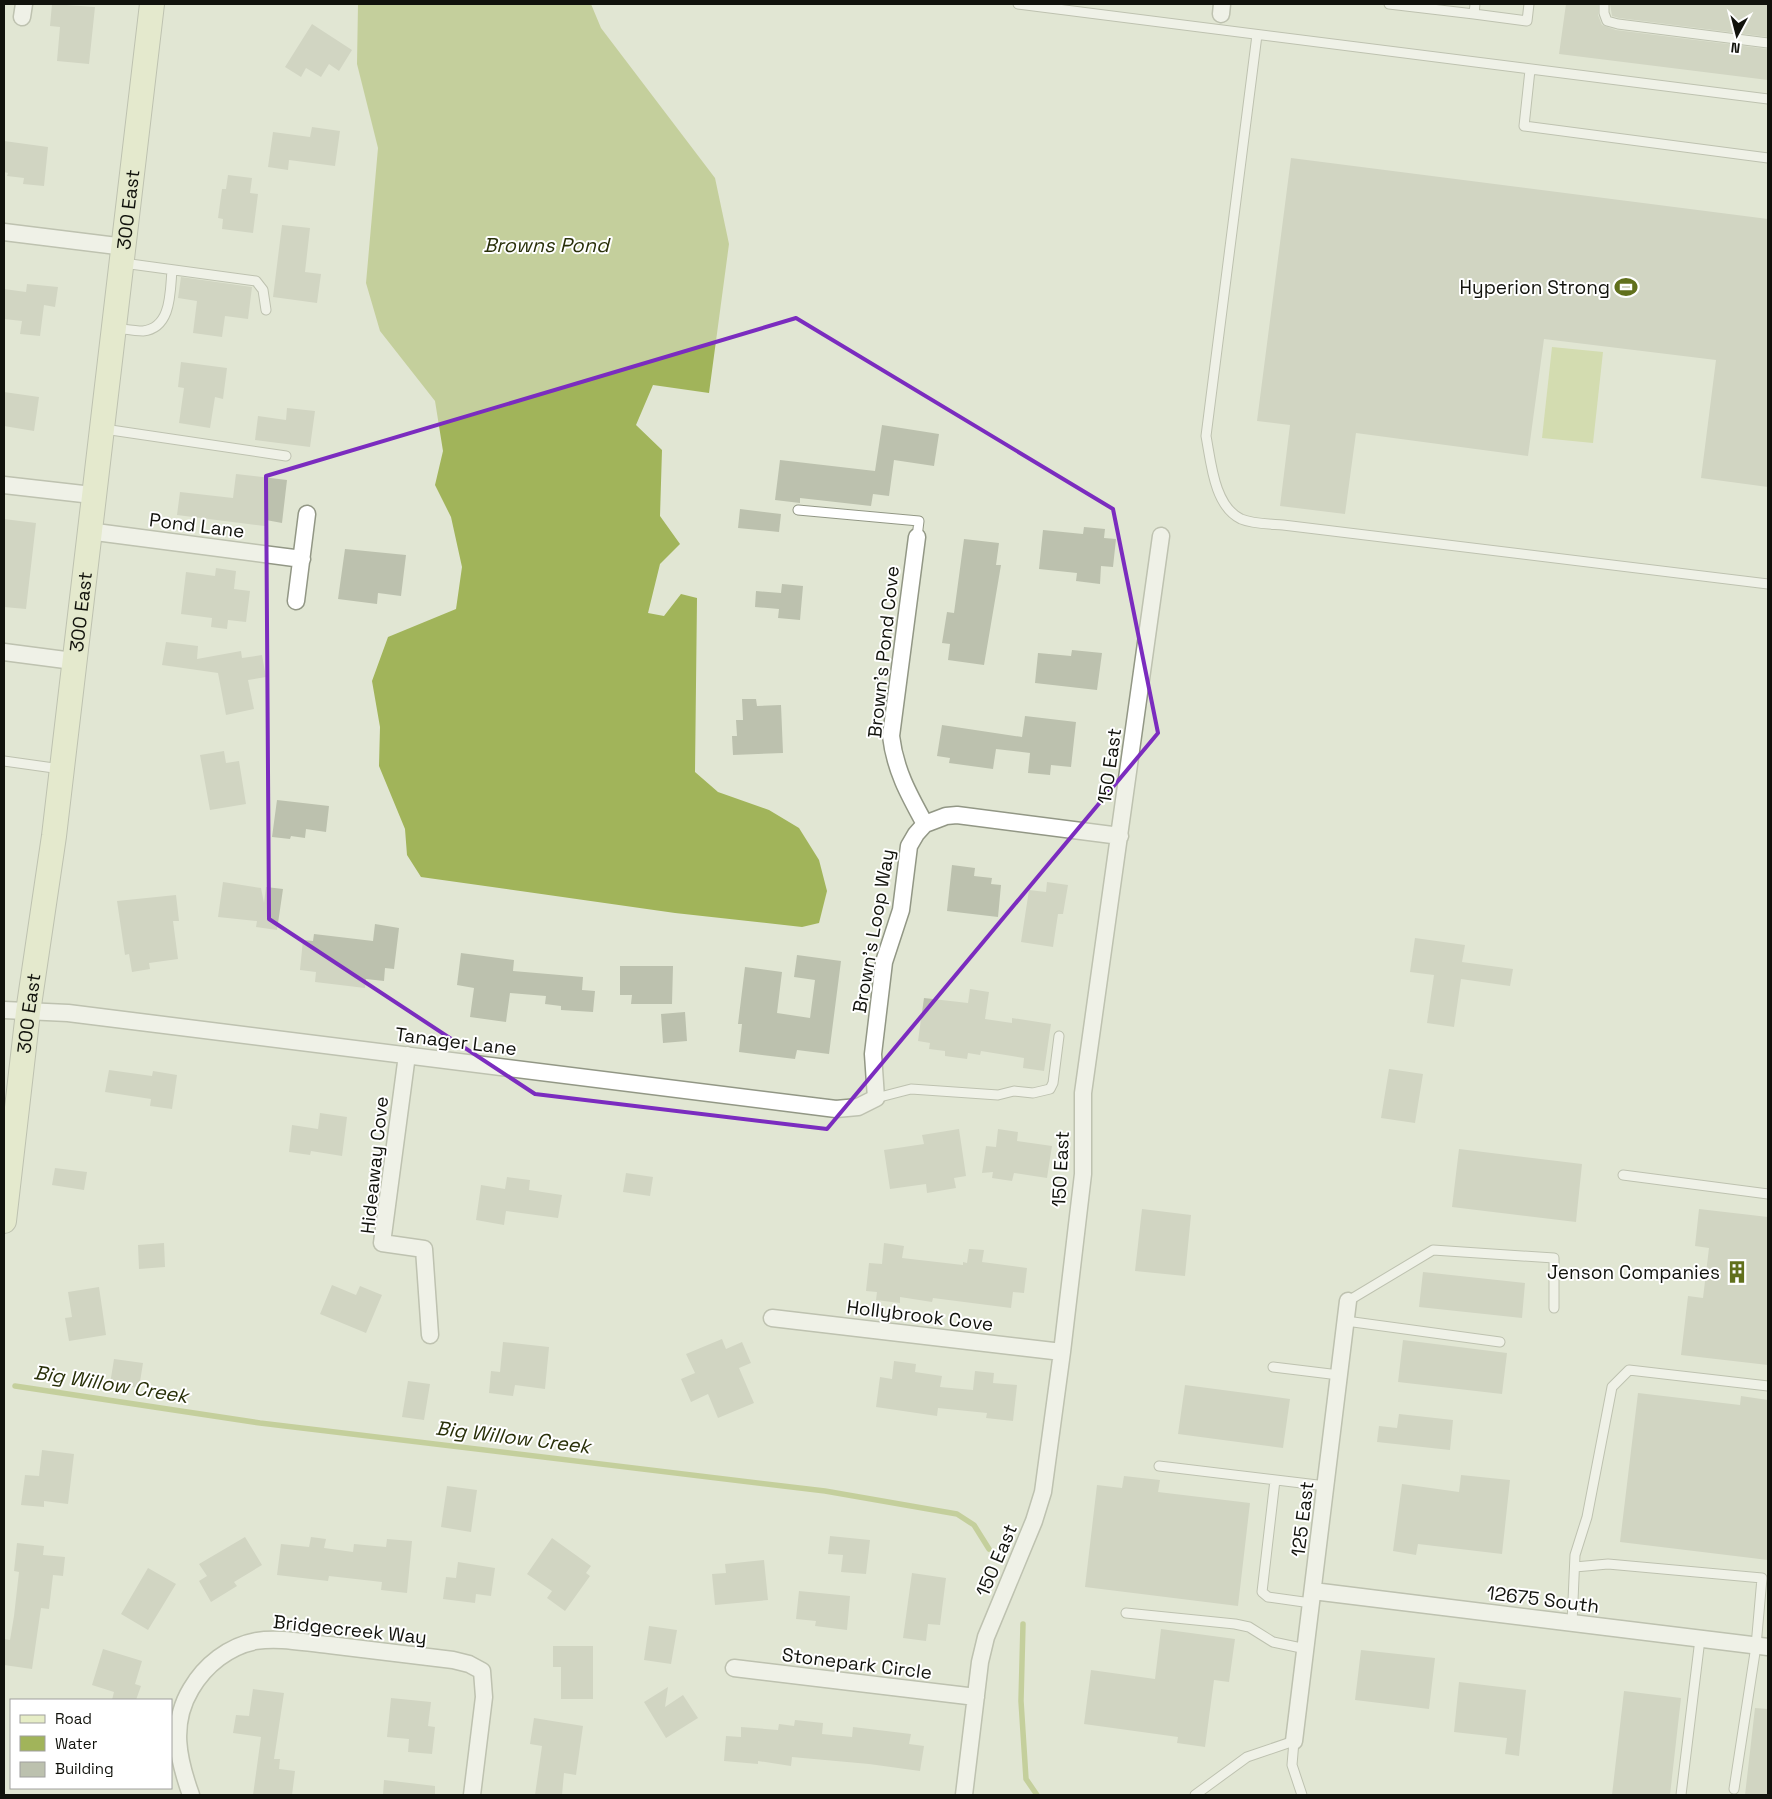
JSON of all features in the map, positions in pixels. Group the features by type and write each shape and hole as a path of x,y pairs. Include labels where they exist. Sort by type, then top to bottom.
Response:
{"main road":[{"name":"300 East","path":"4,1221 28,1012 61,769 92,495 124,255 152,4"}],"street":[{"path":"4,232 124,255"},
{"path":"4,485 92,495"},
{"path":"296,601 307,514"},
{"name":"Pond Lane","path":"88,530 302,558"},
{"name":"150 East","path":"964,1795 976,1697 986,1637 1034,1521 1043,1492 1083,1174 1083,1093 1161,536"},
{"name":"Brown's Pond Cove","path":"917,537 891,736 894,758 901,779 925,824"},
{"path":"4,652 73,661"},
{"path":"925,824 946,816 958,815 1120,836"},
{"name":"Brown's Loop Way","path":"876,1098 873,1054 884,962 901,910 909,846 925,824"},
{"name":"Tanager Lane","path":"4,1010 68,1013 836,1109 858,1107 876,1098"},
{"name":"Hideaway Cove","path":"407,1055 382,1243 424,1249 430,1335"},
{"name":"125 East","path":"1294,1741 1348,1301"},
{"name":"Hollybrook Cove","path":"772,1318 1062,1352"},
{"name":"12675 South","path":"1312,1597 1572,1623 1762,1646"},
{"name":"Bridgecreek Way","path":"191,1795 179,1757 177,1736 179,1715 197,1679 226,1652 241,1646 272,1640 287,1640 454,1660 482,1670 484,1697 472,1795"},
{"name":"Stonepark Circle","path":"734,1668 976,1697"}],"lane":[{"path":"1018,4 1219,31 1768,99"},
{"path":"1389,4 1527,21 1529,4"},
{"path":"1474,14 1475,4"},
{"path":"1604,4 1604,13 1607,21 1618,24 1768,43"},
{"path":"1219,31 1222,9"},
{"path":"1257,35 1206,436 1213,471 1228,510 1242,519 1284,526 1768,584"},
{"path":"1530,70 1524,126 1768,158"},
{"path":"124,255 172,270 256,281 262,290 266,310"},
{"path":"114,328 142,330 154,327 164,319 169,303 172,270"},
{"path":"101,429 286,456"},
{"path":"798,510 919,521 917,537"},
{"path":"4,761 61,769"},
{"path":"876,1098 911,1089 998,1095 1014,1091 1043,1092 1050,1090 1053,1083 1059,1036"},
{"path":"1623,1175 1768,1194"},
{"path":"1348,1301 1433,1250 1554,1258 1554,1308"},
{"path":"1346,1321 1500,1342"},
{"path":"1273,1367 1339,1375"},
{"path":"1572,1623 1575,1555 1587,1518 1612,1387 1629,1370 1768,1386"},
{"path":"1159,1466 1326,1486"},
{"path":"1275,1480 1262,1592 1268,1597 1312,1597"},
{"path":"1575,1567 1608,1564 1765,1579 1762,1646 1734,1789"},
{"path":"1126,1613 1235,1624 1249,1627 1273,1642 1306,1649"},
{"path":"1681,1795 1700,1639"},
{"path":"1195,1795 1247,1758 1294,1741 1292,1765 1302,1795"}],"highlighted area":[{"path":"796,318 1113,509 1158,733 827,1129 535,1094 269,919 266,476"}],"shaded area":[{"path":"1552,347 1603,352 1593,443 1542,438"}],"water":[{"name":"Browns Pond","path":"358,4 591,4 601,28 715,178 729,244 709,393 653,385 636,425 662,450 660,516 680,544 660,564 648,613 664,616 681,594 697,598 695,772 718,792 769,810 799,828 819,860 827,891 819,923 802,927 675,913 421,877 407,855 405,829 379,766 380,727 372,681 388,637 456,609 462,567 451,517 435,485 443,451 435,401 380,331 366,283 378,148 357,64"}],"building":[{"path":"52,4 95,7 89,64 57,61 60,27 50,26"},
{"path":"1566,4 1598,4 1598,15 1602,25 1616,30 1768,49 1768,80 1559,54"},
{"path":"1610,4 1768,4 1768,37 1619,18 1612,16"},
{"path":"312,24 352,50 339,71 329,64 321,77 306,68 301,77 285,67"},
{"path":"312,127 340,131 335,166 289,160 288,170 268,167 273,132 310,137"},
{"path":"4,141 48,147 44,186 23,184 24,178 7,176 8,173 4,172"},
{"path":"1291,158 1768,219 1768,487 1701,478 1716,360 1544,339 1528,456 1356,433 1345,514 1280,506 1290,425 1257,421"},
{"path":"228,175 252,178 250,193 258,194 253,233 222,229 223,219 218,218 222,189 226,189"},
{"path":"282,225 310,228 305,272 321,274 317,303 273,297"},
{"path":"181,277 252,287 248,319 225,316 222,337 193,333 197,301 178,298"},
{"path":"27,284 58,287 55,307 44,305 40,336 20,334 22,321 4,319 4,289 26,292"},
{"path":"181,362 227,368 223,399 215,397 210,428 179,423 184,388 178,387"},
{"path":"4,392 39,397 34,431 4,426"},
{"path":"287,408 315,411 310,447 255,440 258,416 286,420"},
{"path":"882,425 939,434 934,466 894,460 889,496 873,494 871,506 800,498 800,503 775,500 780,460 875,471"},
{"path":"236,474 287,480 282,523 266,520 265,526 177,515 180,492 233,498"},
{"path":"740,509 781,514 779,532 738,528"},
{"path":"4,519 36,523 26,609 4,607"},
{"path":"1084,527 1105,529 1104,538 1116,539 1113,567 1101,566 1100,584 1076,581 1077,573 1039,569 1043,530 1083,534"},
{"path":"964,539 999,543 996,565 1001,565 984,665 948,660 950,644 942,643 947,612 954,613"},
{"path":"345,549 406,555 401,596 378,593 377,604 338,599"},
{"path":"216,568 236,571 234,589 250,591 246,622 228,620 227,629 211,627 212,618 181,614 186,572 215,576"},
{"path":"782,584 803,586 800,620 778,618 779,609 755,607 756,591 781,593"},
{"path":"166,642 198,646 197,659 241,651 242,658 262,655 266,677 248,680 254,709 226,715 218,673 162,665"},
{"path":"1072,650 1102,653 1097,690 1035,683 1038,653 1071,656"},
{"path":"742,699 756,699 757,706 781,705 783,753 733,755 732,736 737,736 736,720 743,720"},
{"path":"1025,716 1076,722 1071,767 1051,765 1050,775 1028,773 1030,753 996,749 993,769 949,763 950,758 937,756 942,725 1022,737"},
{"path":"224,751 226,763 239,761 246,804 210,810 200,755"},
{"path":"277,800 329,806 326,832 306,829 305,838 291,836 290,839 272,837"},
{"path":"952,865 975,868 974,876 992,878 991,884 1001,885 998,917 947,911"},
{"path":"223,882 261,888 264,903 266,887 283,889 277,930 256,927 257,921 218,917"},
{"path":"1047,882 1068,885 1063,914 1058,914 1053,947 1021,942 1029,890 1046,892"},
{"path":"176,895 179,921 173,921 178,959 149,963 150,969 132,972 129,954 125,955 117,901"},
{"path":"375,924 399,928 394,969 385,968 384,981 366,979 365,988 315,982 316,972 300,970 303,940 313,941 314,934 373,941"},
{"path":"1415,938 1465,945 1462,962 1513,969 1510,986 1461,979 1454,1027 1427,1023 1434,975 1410,972"},
{"path":"461,953 514,960 513,971 583,977 582,990 595,991 593,1012 561,1010 561,1006 545,1004 546,996 510,993 506,1022 470,1017 474,988 457,985"},
{"path":"797,955 841,961 829,1054 797,1050 795,1059 739,1052 742,1024 738,1024 745,967 782,972 777,1013 810,1018 815,980 794,977"},
{"path":"620,966 673,966 672,1004 631,1004 632,995 620,995"},
{"path":"970,989 989,992 985,1019 1012,1023 1012,1018 1051,1024 1044,1071 1023,1068 1024,1058 981,1051 980,1055 968,1053 967,1059 945,1056 945,1051 929,1049 930,1043 918,1041 924,998 968,1003"},
{"path":"685,1012 687,1041 663,1043 661,1014"},
{"path":"1389,1069 1423,1074 1415,1123 1381,1118"},
{"path":"109,1070 152,1076 153,1071 177,1075 172,1109 150,1106 151,1099 105,1092"},
{"path":"320,1113 347,1117 342,1156 311,1151 310,1155 289,1152 292,1125 318,1129"},
{"path":"959,1129 966,1176 954,1178 956,1188 927,1193 926,1184 890,1189 884,1150 924,1144 922,1135"},
{"path":"998,1129 1018,1132 1017,1141 1052,1146 1047,1178 1014,1173 1012,1181 992,1178 993,1172 982,1173 986,1146 996,1147"},
{"path":"1459,1149 1582,1164 1576,1222 1452,1207"},
{"path":"55,1168 87,1172 84,1190 52,1185"},
{"path":"626,1173 653,1177 650,1196 623,1192"},
{"path":"507,1177 530,1180 529,1190 562,1195 558,1218 506,1211 504,1225 476,1220 481,1185 505,1189"},
{"path":"1142,1209 1191,1215 1185,1276 1135,1271"},
{"name":"Jenson Companies","path":"1699,1209 1768,1217 1768,1365 1681,1355 1688,1296 1703,1298 1709,1248 1695,1246"},
{"path":"164,1243 165,1267 139,1269 138,1245"},
{"path":"884,1243 904,1246 902,1258 963,1265 963,1262 967,1263 969,1249 984,1250 982,1262 1027,1268 1024,1293 1013,1292 1011,1308 933,1298 932,1302 900,1297 900,1303 876,1300 877,1292 866,1291 869,1263 882,1264"},
{"path":"1423,1272 1525,1283 1522,1318 1419,1307"},
{"path":"332,1285 356,1295 360,1286 382,1295 366,1333 320,1314"},
{"path":"99,1287 106,1335 69,1341 65,1318 72,1317 68,1292"},
{"path":"722,1339 726,1349 742,1342 751,1363 739,1368 754,1403 718,1418 708,1394 691,1402 681,1379 695,1373 686,1354"},
{"path":"1403,1340 1507,1353 1502,1394 1398,1382"},
{"path":"503,1342 549,1347 545,1389 515,1385 513,1396 489,1393 491,1371 500,1372"},
{"path":"114,1359 143,1363 139,1388 110,1384"},
{"path":"894,1361 916,1364 915,1372 942,1376 940,1387 973,1390 975,1371 994,1373 993,1383 1017,1385 1013,1421 986,1418 987,1413 938,1408 937,1416 876,1407 880,1377 892,1379"},
{"path":"408,1381 430,1384 424,1420 402,1417"},
{"path":"1185,1385 1290,1399 1283,1448 1178,1434"},
{"path":"1638,1393 1740,1405 1741,1396 1768,1400 1768,1560 1620,1542"},
{"path":"1399,1414 1453,1420 1450,1450 1377,1442 1379,1426 1397,1428"},
{"path":"42,1450 74,1454 68,1504 44,1501 44,1507 21,1505 25,1475 39,1476"},
{"path":"1461,1475 1510,1480 1502,1554 1418,1544 1416,1555 1393,1551 1402,1484 1459,1492"},
{"path":"1124,1476 1160,1480 1158,1492 1250,1503 1238,1606 1085,1587 1097,1485 1122,1488"},
{"path":"447,1486 477,1490 471,1532 441,1527"},
{"path":"830,1536 870,1540 866,1574 841,1572 843,1555 828,1554"},
{"path":"245,1537 262,1565 234,1582 237,1586 211,1602 199,1581 207,1576 199,1564"},
{"path":"311,1537 326,1539 324,1548 353,1552 354,1544 386,1547 387,1539 412,1541 407,1593 381,1590 382,1582 329,1576 328,1581 277,1575 281,1544 309,1547"},
{"path":"552,1538 591,1566 586,1573 590,1576 565,1611 547,1598 552,1591 527,1574"},
{"path":"17,1543 44,1546 43,1555 65,1557 63,1576 53,1575 49,1609 41,1608 32,1669 4,1665 4,1639 10,1640 19,1572 14,1571"},
{"path":"764,1560 768,1600 715,1605 712,1574 726,1573 725,1564"},
{"path":"458,1562 495,1568 491,1596 476,1594 475,1603 443,1599 446,1577 456,1578"},
{"path":"148,1568 176,1584 148,1630 121,1614"},
{"path":"912,1573 946,1578 940,1625 928,1624 926,1641 903,1638"},
{"path":"799,1591 850,1596 847,1630 815,1626 816,1621 796,1619"},
{"path":"649,1626 677,1630 671,1664 644,1660"},
{"path":"1161,1629 1235,1639 1229,1682 1214,1680 1205,1747 1177,1743 1178,1737 1084,1724 1091,1670 1155,1679"},
{"path":"553,1646 593,1646 593,1699 561,1699 561,1667 553,1667"},
{"path":"103,1649 142,1661 135,1684 141,1686 136,1699 112,1699 114,1692 92,1685"},
{"path":"1361,1650 1435,1658 1429,1709 1355,1700"},
{"path":"1459,1682 1526,1690 1519,1756 1505,1754 1507,1738 1454,1732"},
{"path":"668,1687 665,1707 683,1695 698,1718 666,1738 644,1702"},
{"path":"253,1689 284,1693 274,1759 280,1759 279,1769 295,1771 292,1795 253,1795 261,1737 233,1733 236,1715 249,1716"},
{"path":"1624,1691 1681,1698 1670,1795 1612,1795"},
{"path":"391,1698 431,1702 428,1726 435,1727 432,1754 408,1752 409,1739 387,1737"},
{"path":"1755,1708 1768,1709 1768,1795 1745,1795"},
{"path":"534,1718 583,1726 576,1775 564,1773 562,1795 535,1795 542,1746 530,1744"},
{"path":"795,1720 823,1723 822,1734 852,1737 853,1727 911,1734 909,1744 924,1746 920,1771 792,1757 791,1766 758,1761 758,1764 724,1761 726,1736 741,1737 741,1727 778,1730 779,1724 794,1726"},
{"path":"384,1780 435,1786 435,1795 383,1795"}],"waterway":[{"name":"Big Willow Creek","path":"15,1386 260,1423 825,1491 957,1514 974,1525 989,1549"},
{"name":"Big Willow Creek","path":"1023,1624 1021,1701 1026,1779 1037,1795"}],"place":[{"name":"Hyperion Strong","path":"1626,287"},
{"name":"Jenson Companies","path":"1737,1272"}]}
